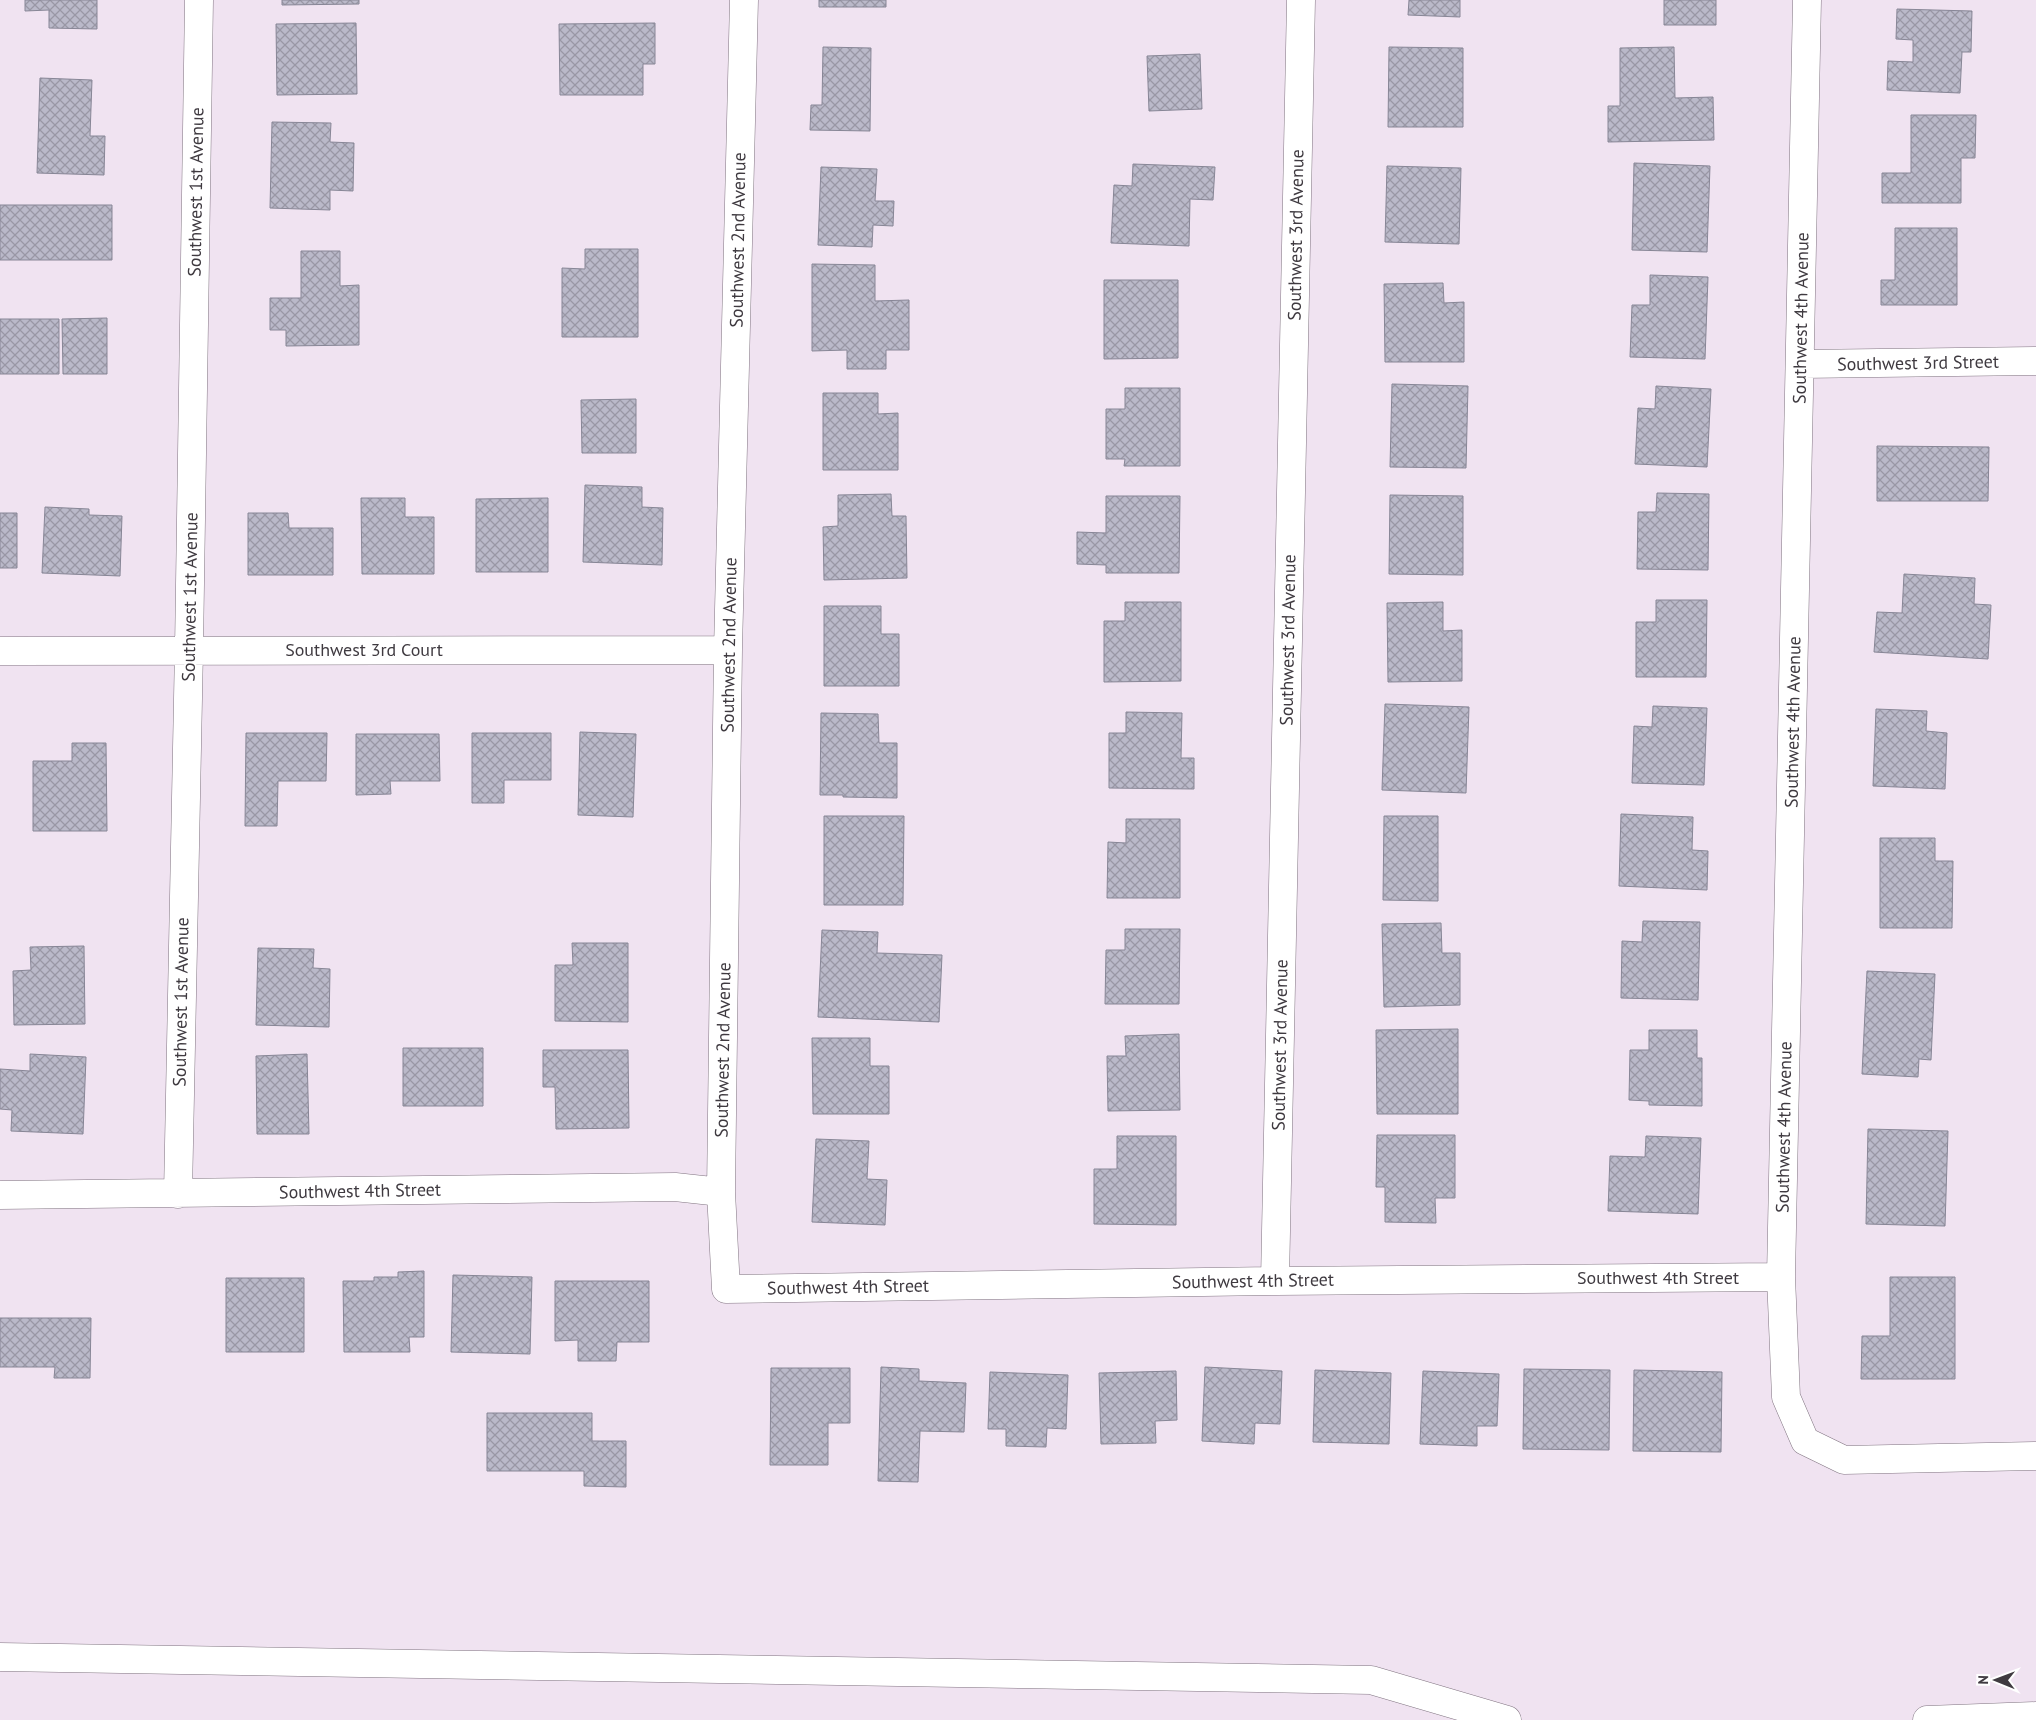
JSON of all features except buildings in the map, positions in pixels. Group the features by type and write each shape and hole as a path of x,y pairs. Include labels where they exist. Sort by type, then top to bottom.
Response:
{"main road":[{"name":"Southwest 1st Avenue","path":"178,1194 199,0"},
{"name":"Southwest 2nd Avenue","path":"726,1289 721,1192 728,650 744,0"},
{"name":"Southwest 3rd Avenue","path":"1275,1280 1301,0"},
{"name":"Southwest 4th Avenue","path":"1807,0 1781,1277 1786,1397 1805,1440 1844,1460 2036,1456"},
{"name":"Southwest 3rd Street","path":"1801,364 2036,362"},
{"name":"Southwest 3rd Court","path":"0,651 728,650"},
{"name":"Southwest 4th Street","path":"0,1195 675,1187 721,1192"},
{"name":"Southwest 4th Street","path":"726,1289 1275,1280 1781,1277"},
{"path":"0,1657 1372,1680 1507,1720"},
{"path":"1927,1720 2036,1716"}]}
